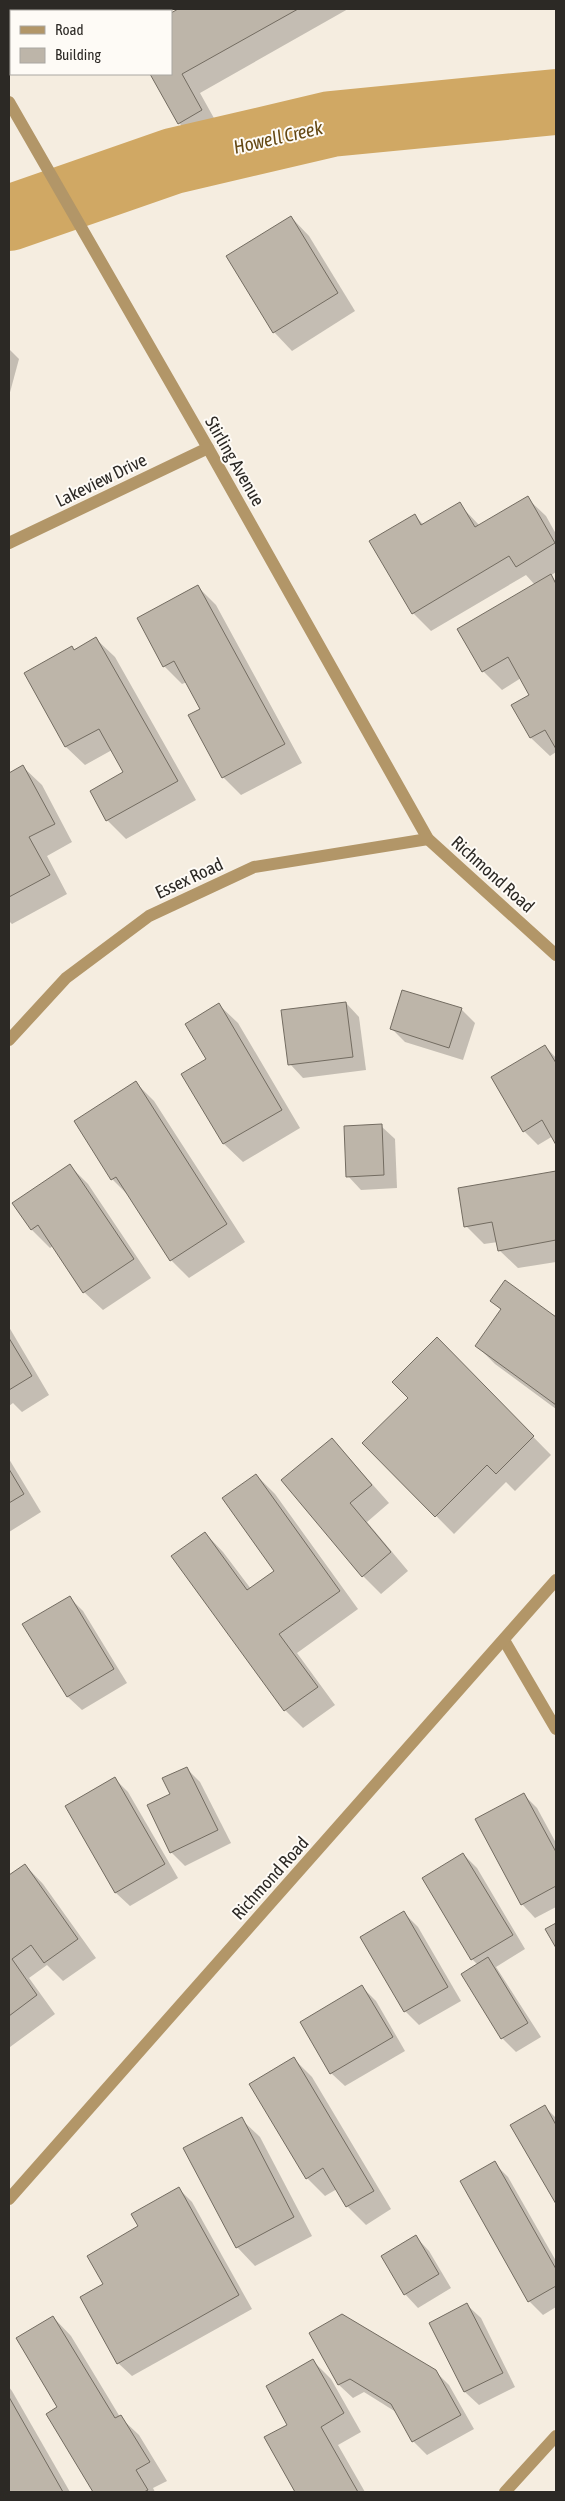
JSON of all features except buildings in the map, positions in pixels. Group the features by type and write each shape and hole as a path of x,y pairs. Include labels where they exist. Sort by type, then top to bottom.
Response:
{"street":[{"name":"Stirling Avenue","path":"9,102 208,448 428,839"},
{"name":"Lakeview Drive","path":"9,543 208,448"},
{"name":"Richmond Road","path":"428,839 556,955"},
{"name":"Essex Road","path":"9,1040 66,978 149,916 254,867 428,839"},
{"name":"Richmond Road","path":"9,2199 556,1580"},
{"path":"504,1640 556,1729"},
{"path":"505,2492 556,2436"}],"waterway":[{"name":"Howell Creek","path":"9,218 173,161 331,124 556,102"}]}
